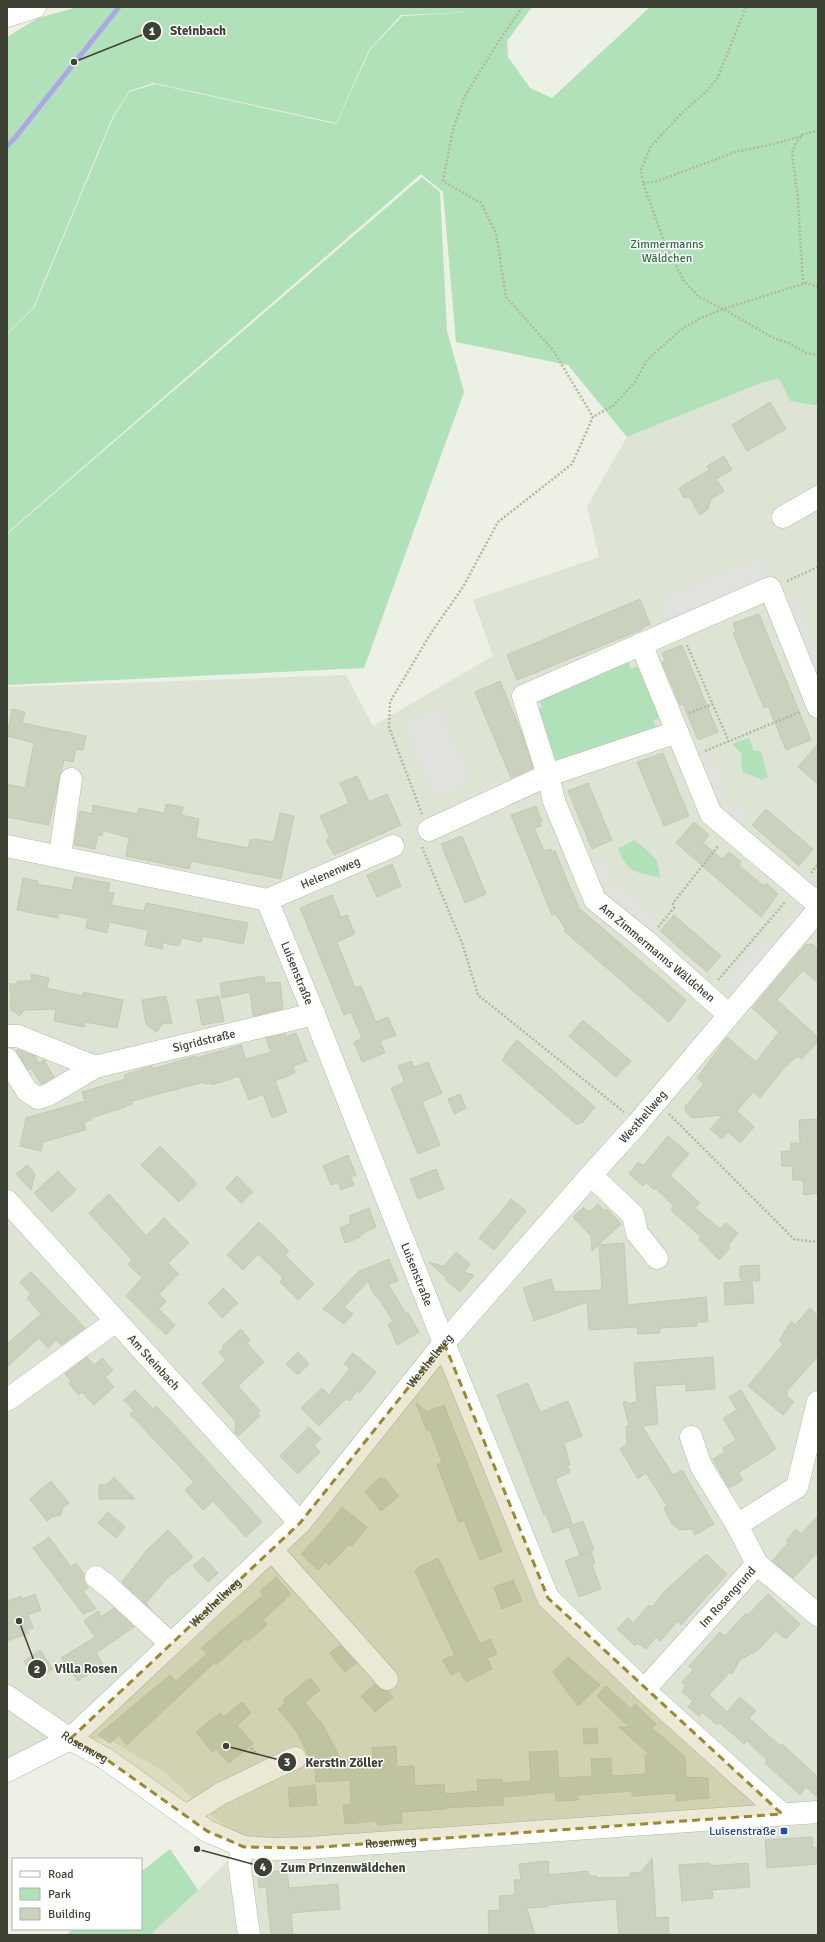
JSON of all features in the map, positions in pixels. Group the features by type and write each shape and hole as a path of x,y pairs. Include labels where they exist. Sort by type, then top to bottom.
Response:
{"street":[{"path":"7,16 35,7"},
{"path":"783,517 818,497"},
{"path":"770,588 818,706"},
{"name":"Am Zimmermanns Wäldchen","path":"729,1015 646,941 595,900 554,801 548,776 523,696 770,588"},
{"path":"641,644 711,814 818,904"},
{"path":"425,836 548,776 674,726"},
{"path":"60,855 71,779"},
{"path":"7,846 60,855 267,900"},
{"name":"Helenenweg","path":"267,900 393,846"},
{"name":"Luisenstraße","path":"267,900 314,1014 444,1343 548,1598 644,1690 782,1814"},
{"name":"Westhellweg","path":"7,1771 70,1739 300,1523 444,1343 638,1123 818,910"},
{"name":"Sigridstraße","path":"7,1059 27,1092 38,1098 48,1096 95,1067 314,1014"},
{"path":"7,1036 18,1036 95,1067"},
{"path":"591,1175 633,1215 637,1233 657,1258"},
{"name":"Am Steinbach","path":"7,1201 300,1523"},
{"path":"7,1400 116,1321"},
{"path":"737,1525 798,1487 818,1402"},
{"path":"691,1437 701,1466 737,1525 757,1564"},
{"path":"272,1550 387,1679"},
{"name":"Im Rosengrund","path":"644,1690 757,1564 818,1615"},
{"path":"96,1577 171,1644"},
{"name":"Rosenweg","path":"7,1696 70,1739 106,1759 207,1831 244,1847 273,1849 307,1848 818,1812"},
{"path":"186,1816 222,1793 295,1758"},
{"path":"244,1847 239,1862 249,1935"}],"path":[{"path":"522,7 464,96 453,129 443,181 480,203 496,233 506,298 553,350 593,417"},
{"path":"746,7 718,77 708,90 682,113 651,146 641,170 643,183 666,247 684,281 699,297 775,339 789,343 806,353 818,355"},
{"path":"643,183 658,181 735,152 774,144 818,130"},
{"path":"802,135 796,143 792,153 798,200 804,284"},
{"path":"638,1123 478,995 462,943 389,727 390,702 431,633 463,587 498,522 572,464 593,417 614,405 635,382 647,360 683,328 701,318 723,309 806,283 818,287"},
{"path":"770,588 818,567"},
{"path":"680,628 729,742"},
{"path":"674,726 713,704"},
{"path":"688,759 818,706"},
{"path":"646,941 674,908 673,903 731,831"},
{"path":"706,994 818,864"},
{"path":"656,1101 794,1239 818,1242"},
{"path":"251,1748 256,1753"}],"highlighted area":[{"path":"444,1343 548,1598 782,1814 307,1848 244,1847 207,1831 106,1759 70,1739 300,1523"}],"shaded area":[{"path":"779,379 791,401 818,406 818,1935 150,1935 245,1845 164,1772 109,1739 70,1739 7,1770 7,687 346,675 373,726 493,656 473,600 599,557 587,506 627,437 764,382"},
{"path":"760,558 769,580 669,621 660,599"},
{"path":"796,599 810,634 799,638 785,604"},
{"path":"812,639 818,654 818,676 815,677 801,644"},
{"path":"440,708 471,783 435,798 403,723"},
{"path":"711,753 727,792 716,796 700,757"},
{"path":"731,800 750,815 743,824 724,809"},
{"path":"601,854 612,881 602,885 591,858"},
{"path":"613,882 659,922 651,930 605,891"},
{"path":"761,940 771,948 734,993 724,985"}],"green space":[{"name":"Zimmermanns Wäldchen","path":"78,7 532,7 507,41 508,57 530,88 552,98 650,7 818,7 818,406 790,401 779,379 764,382 627,437 568,365 456,342 443,192 421,174 7,533 7,334 34,308 114,116 129,92 155,84 336,124 370,50 402,16 468,12 401,15 369,50 336,123 154,83 129,91 113,116 33,308 7,333 7,37 38,18"},
{"path":"422,177 440,192 447,331 464,392 364,668 7,685 7,534"},
{"path":"627,659 631,669 641,665 663,717 653,721 657,729 555,762 533,711 542,707 538,697"},
{"path":"749,738 754,751 761,751 768,777 762,780 743,772 741,764 742,754 732,744"},
{"path":"634,840 648,851 657,861 660,877 639,873 625,863 618,849"},
{"path":"170,1849 198,1890 150,1935 66,1935 72,1930 142,1930 142,1871"}],"building":[{"path":"770,402 786,429 747,451 732,425"},
{"path":"724,456 732,470 716,479 724,491 711,499 708,509 700,515 690,498 683,497 679,488 709,470 707,466"},
{"path":"640,599 650,624 642,628 643,629 517,680 507,655"},
{"path":"759,614 811,740 786,750 768,706 764,708 733,633 736,631 733,623"},
{"path":"682,645 718,732 698,740 683,704 680,705 662,662 665,660 662,653"},
{"path":"500,681 521,731 533,768 511,778 475,692"},
{"path":"12,709 25,712 22,723 86,736 83,750 76,749 73,762 64,760 49,825 7,817 7,784 25,788 34,743 7,736"},
{"path":"818,744 818,784 798,767"},
{"path":"663,753 689,816 664,826 637,762"},
{"path":"357,776 369,802 387,794 401,825 334,855 326,840 330,838 320,816 349,803 340,783"},
{"path":"588,783 612,840 592,849 568,791"},
{"path":"166,804 183,807 181,815 199,819 196,838 248,848 250,840 255,839 274,842 280,813 294,816 281,879 191,861 189,869 126,856 129,838 103,830 102,836 98,835 95,849 74,845 80,811 92,814 93,805 137,814 139,808 164,813"},
{"path":"536,806 542,821 539,822 541,826 534,828 544,851 551,849 552,853 555,851 579,908 686,1000 669,1022 564,931 566,929 555,914 552,915 511,815"},
{"path":"766,809 813,849 799,866 752,825"},
{"path":"694,822 709,835 703,843 722,859 729,852 741,862 739,865 742,868 764,886 766,883 778,894 761,917 676,843"},
{"path":"462,836 486,894 465,903 441,844"},
{"path":"392,864 401,886 377,897 367,875"},
{"path":"75,877 110,883 108,892 114,893 111,905 144,911 146,903 248,923 243,944 203,936 201,942 181,938 179,946 163,943 162,949 145,945 148,930 109,922 107,933 86,928 88,918 59,913 58,918 17,910 23,878 38,881 37,884 72,890"},
{"path":"332,895 341,917 347,915 355,934 337,942 355,988 361,986 376,1022 388,1017 396,1035 380,1041 385,1053 362,1062 354,1042 362,1038 351,1012 344,1015 300,908"},
{"path":"674,915 721,956 707,972 660,931"},
{"path":"813,944 818,949 818,983 803,970 777,1000 818,1037 818,1041 802,1059 797,1056 785,1067 760,1098 753,1092 737,1111 754,1127 740,1143 728,1132 722,1139 710,1129 723,1115 692,1118 686,1112 685,1107 704,1084 697,1078 727,1037 756,1062 779,1032 752,1008 805,945"},
{"path":"31,974 49,978 47,988 83,996 83,992 123,1000 117,1028 85,1022 84,1027 54,1021 56,1009 25,1010 19,1016 14,1011 11,1011 10,984 18,984 17,981 32,981"},
{"path":"264,976 265,983 280,982 283,1009 253,1016 250,992 222,998 220,983"},
{"path":"166,996 172,1023 162,1024 157,1032 146,1025 142,1000"},
{"path":"219,996 224,1021 202,1025 197,1000"},
{"path":"583,1020 631,1061 616,1077 569,1036"},
{"path":"296,1033 307,1061 293,1066 295,1073 275,1081 287,1112 272,1118 263,1094 249,1100 239,1076 212,1085 211,1083 204,1084 204,1082 132,1101 132,1104 125,1106 126,1107 90,1118 91,1120 84,1122 86,1130 43,1142 41,1151 20,1146 26,1118 85,1101 82,1092 125,1079 124,1075 152,1066 153,1069 195,1056 196,1058 241,1045 246,1059 271,1052 266,1038 286,1034 286,1037"},
{"path":"517,1040 595,1107 582,1123 580,1122 577,1125 502,1060"},
{"path":"19,1050 35,1056 39,1063 44,1060 54,1077 41,1084 31,1068 28,1070 16,1051"},
{"path":"411,1061 414,1067 428,1062 442,1093 422,1102 440,1145 418,1154 391,1088 405,1082 398,1066"},
{"path":"460,1094 466,1108 454,1114 448,1099"},
{"path":"818,1119 818,1193 804,1195 803,1180 793,1180 792,1166 782,1166 781,1152 791,1151 791,1143 800,1143 799,1120"},
{"path":"668,1136 689,1154 670,1175 700,1203 695,1208 720,1229 726,1223 738,1233 729,1244 729,1249 719,1260 699,1239 701,1237 671,1210 674,1206 655,1188 654,1190 646,1182 643,1186 629,1174 638,1162 643,1166"},
{"path":"160,1146 197,1184 179,1202 141,1165"},
{"path":"348,1155 356,1175 351,1177 354,1185 341,1190 338,1182 331,1185 323,1166"},
{"path":"27,1165 35,1174 31,1190 16,1174"},
{"path":"436,1169 444,1189 418,1199 410,1179"},
{"path":"58,1171 76,1190 52,1212 34,1193"},
{"path":"237,1176 253,1192 241,1203 226,1188"},
{"path":"109,1194 146,1236 164,1218 189,1243 168,1263 179,1274 159,1294 166,1301 159,1309 175,1325 166,1335 126,1296 142,1278 128,1264 132,1260 89,1213"},
{"path":"511,1199 526,1211 494,1250 479,1238"},
{"path":"598,1204 605,1211 607,1209 621,1224 592,1251 591,1236 573,1217 584,1207 589,1212"},
{"path":"369,1208 376,1227 365,1232 359,1238 345,1243 340,1228 351,1223 349,1216"},
{"path":"259,1222 289,1251 285,1255 314,1284 298,1300 280,1282 283,1278 258,1254 243,1270 227,1255"},
{"path":"624,1243 628,1305 706,1297 708,1322 697,1322 697,1326 660,1328 660,1333 638,1334 637,1327 589,1330 587,1302 534,1321 523,1288 551,1279 555,1292 602,1290 599,1245"},
{"path":"456,1252 470,1264 464,1272 474,1275 460,1292 446,1280 447,1278 428,1262 446,1267 444,1266"},
{"path":"389,1259 398,1281 388,1284 419,1332 397,1345 388,1324 393,1321 378,1297 376,1297 368,1281 344,1307 353,1314 344,1324 323,1309 358,1272"},
{"path":"759,1265 760,1281 752,1281 754,1303 725,1305 724,1283 744,1281 740,1278 740,1266"},
{"path":"31,1272 85,1328 61,1345 56,1340 48,1348 39,1338 7,1367 7,1344 41,1314 27,1298 31,1294 20,1282"},
{"path":"223,1288 238,1303 222,1318 208,1303"},
{"path":"810,1308 818,1316 818,1356 786,1392 788,1394 786,1395 794,1402 783,1415 748,1386 783,1344 779,1341 791,1321 795,1325"},
{"path":"241,1329 250,1340 247,1343 264,1362 238,1386 260,1411 258,1413 260,1416 238,1436 235,1433 236,1422 202,1383 226,1360 219,1352 224,1348 222,1346"},
{"path":"298,1352 309,1364 298,1375 286,1364"},
{"path":"353,1353 376,1372 359,1393 357,1391 349,1401 346,1399 319,1426 301,1408 322,1388 329,1395 350,1368 344,1364"},
{"path":"87,1357 94,1365 102,1358 113,1370 105,1377 114,1387 94,1405 82,1392 79,1395 69,1384 71,1381 65,1374"},
{"path":"713,1357 715,1389 686,1391 686,1384 655,1386 658,1424 642,1426 673,1475 682,1470 714,1524 695,1535 692,1529 680,1530 672,1524 664,1508 667,1506 646,1473 638,1479 620,1449 627,1444 626,1426 629,1426 623,1402 626,1401 628,1404 637,1402 634,1363"},
{"path":"528,1383 540,1412 568,1401 582,1436 564,1443 570,1465 567,1465 570,1472 555,1479 573,1525 583,1521 594,1550 580,1555 569,1527 553,1533 546,1514 544,1515 497,1395"},
{"path":"135,1390 153,1409 156,1406 262,1522 246,1537 213,1501 203,1510 185,1490 194,1482 130,1414 134,1411 124,1400"},
{"path":"741,1390 776,1449 738,1473 743,1480 729,1488 713,1459 725,1452 723,1448 736,1440 723,1418 737,1410 729,1397"},
{"path":"416,1403 427,1412 444,1405 502,1551 480,1560 464,1520 459,1522 437,1465 442,1462 430,1430 427,1431"},
{"path":"309,1427 321,1439 314,1445 320,1452 298,1474 280,1456"},
{"path":"114,1477 135,1499 99,1499 99,1485 106,1485"},
{"path":"379,1478 385,1479 399,1496 381,1511 365,1492"},
{"path":"51,1481 69,1503 63,1508 61,1515 52,1517 47,1521 30,1499"},
{"path":"342,1507 367,1527 352,1546 350,1544 329,1565 326,1562 318,1570 301,1554 321,1533"},
{"path":"108,1512 125,1527 116,1538 98,1523"},
{"path":"818,1516 818,1552 793,1578 772,1561 788,1543 786,1541 796,1529 801,1534"},
{"path":"168,1530 193,1557 172,1575 171,1574 146,1603 151,1609 122,1582 146,1551"},
{"path":"49,1537 71,1567 76,1563 84,1574 84,1582 88,1588 83,1591 96,1609 83,1614 33,1548"},
{"path":"591,1551 595,1563 592,1565 601,1589 579,1597 565,1561"},
{"path":"706,1554 727,1574 681,1625 678,1621 660,1641 656,1637 646,1649 638,1643 635,1646 617,1629 628,1618 633,1623 649,1605 652,1607 665,1591"},
{"path":"203,1557 218,1573 208,1582 193,1566"},
{"path":"438,1558 480,1644 490,1639 497,1654 487,1658 492,1669 466,1682 460,1671 451,1675 443,1660 455,1655 415,1572 419,1567"},
{"path":"276,1577 291,1594 263,1620 267,1625 248,1641 246,1638 216,1665 214,1663 127,1745 119,1735 110,1743 98,1735 170,1675 176,1681 207,1654 201,1648 263,1595 260,1591"},
{"path":"513,1580 522,1601 502,1609 494,1587"},
{"path":"35,1594 41,1610 28,1615 33,1628 26,1630 29,1633 7,1641 7,1601 21,1596 22,1599"},
{"path":"768,1594 800,1624 786,1639 776,1631 758,1650 740,1660 732,1674 730,1672 709,1695 727,1712 740,1697 756,1711 749,1718 780,1746 782,1744 818,1777 818,1798 806,1787 800,1795 765,1763 767,1760 747,1741 744,1744 720,1723 717,1725 702,1712 699,1716 688,1707 693,1701 682,1692 685,1685 682,1682 693,1670 689,1666 720,1632 725,1636 746,1613 748,1615"},
{"path":"114,1608 134,1627 96,1653 103,1664 78,1681 61,1658 95,1637 84,1621 86,1619 98,1611 101,1617"},
{"path":"340,1645 356,1663 345,1672 330,1653"},
{"path":"40,1650 53,1669 36,1680 24,1661"},
{"path":"568,1657 600,1685 578,1706 553,1672"},
{"path":"310,1678 320,1690 305,1703 323,1725 341,1760 373,1758 372,1748 396,1746 397,1767 414,1766 415,1786 444,1784 445,1794 478,1791 477,1780 502,1779 502,1783 531,1781 529,1752 557,1751 559,1778 592,1776 591,1759 611,1758 612,1776 646,1774 645,1755 650,1755 619,1727 629,1727 597,1696 606,1686 631,1709 635,1704 656,1724 652,1728 685,1757 686,1777 708,1778 709,1798 676,1801 676,1793 632,1796 632,1791 578,1795 578,1800 556,1801 555,1792 503,1797 504,1805 401,1812 402,1823 378,1825 377,1821 345,1824 343,1805 351,1804 350,1780 316,1782 315,1768 296,1731 278,1709 285,1703 283,1700"},
{"path":"375,1684 383,1691 388,1691 393,1697 375,1712 361,1696"},
{"path":"242,1702 251,1713 237,1725 253,1744 229,1763 216,1749 212,1752 196,1732 220,1713 224,1717"},
{"path":"597,1728 598,1743 584,1744 583,1729"},
{"path":"315,1785 317,1805 290,1807 288,1788"},
{"path":"812,1837 813,1848 818,1847 818,1864 767,1868 765,1840"},
{"path":"652,1858 656,1918 668,1917 669,1935 619,1935 616,1899 527,1908 535,1935 489,1935 488,1911 500,1910 499,1896 515,1895 514,1880 521,1880 519,1864 548,1861 549,1875 588,1871 588,1876 597,1876 597,1878 630,1877 630,1873 641,1872"},
{"path":"710,1863 710,1866 748,1863 750,1887 712,1890 713,1898 682,1901 679,1865"},
{"path":"287,1870 289,1888 338,1884 340,1909 291,1913 293,1935 271,1935 266,1887 259,1888 258,1873"}],"waterway":[{"path":"7,146 119,7"}],"place":[{"name":"Steinbach","path":"74,62"},
{"name":"Villa Rosen","path":"19,1621"},
{"name":"Kerstin Zöller","path":"226,1746"},
{"name":"Luisenstraße","path":"784,1831"},
{"name":"Zum Prinzenwäldchen","path":"197,1849"}]}
